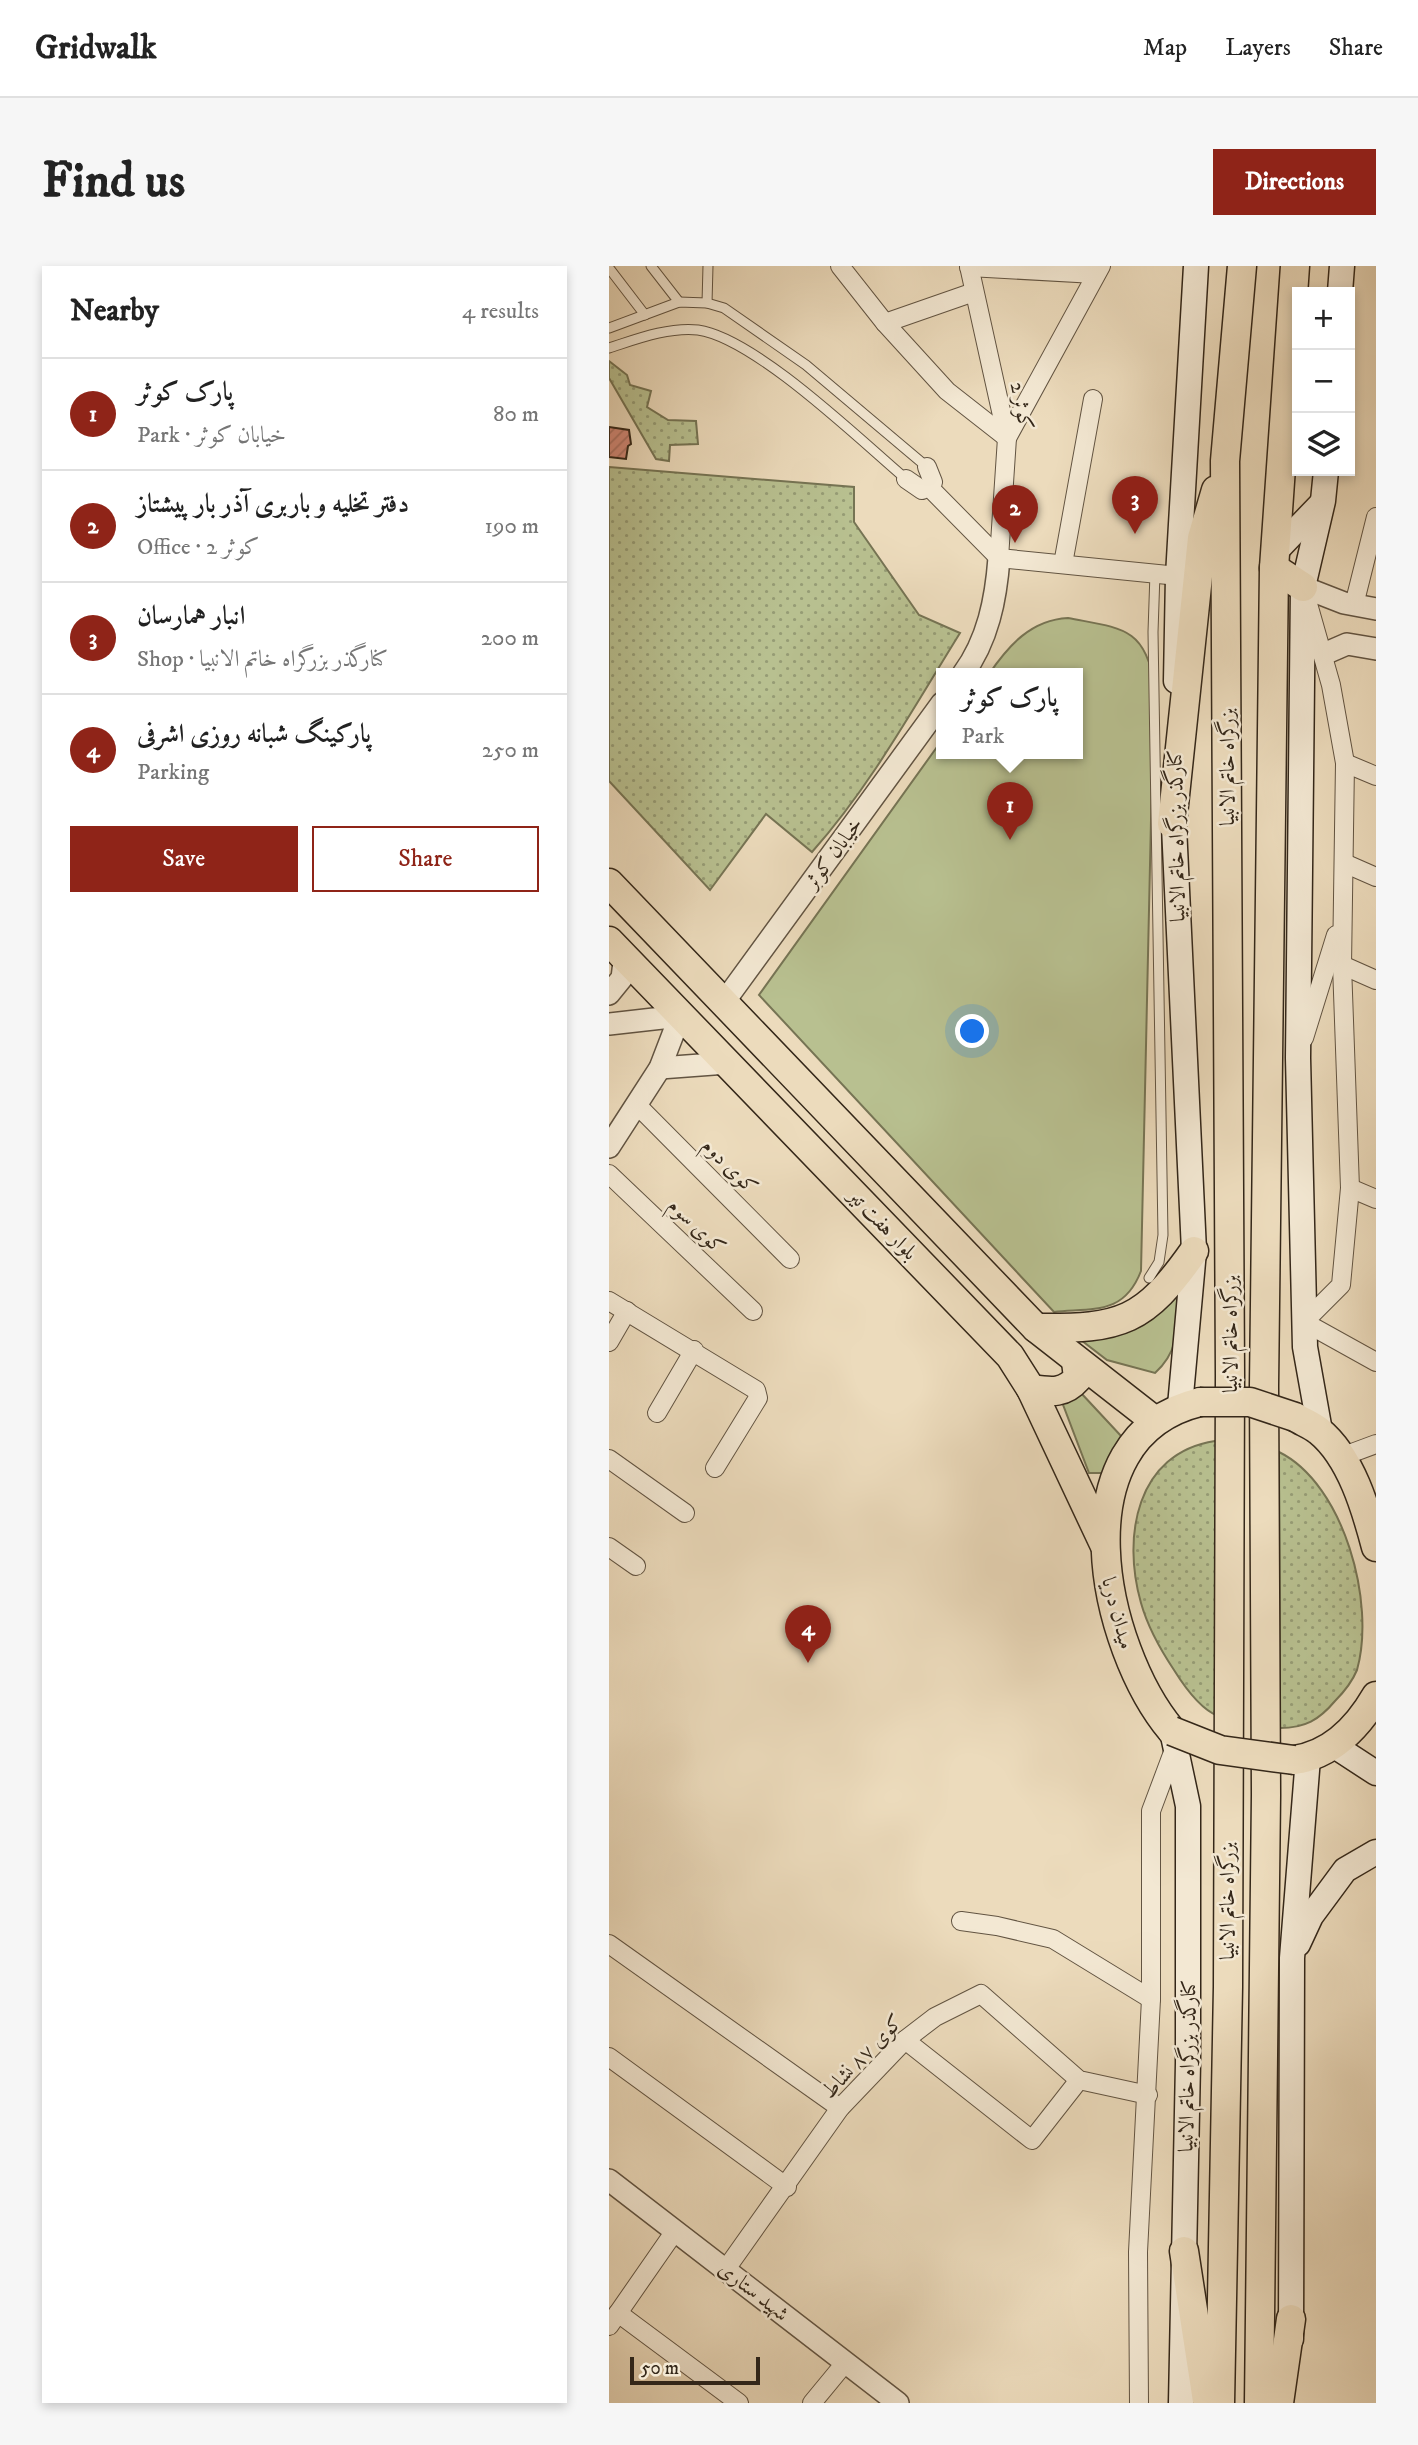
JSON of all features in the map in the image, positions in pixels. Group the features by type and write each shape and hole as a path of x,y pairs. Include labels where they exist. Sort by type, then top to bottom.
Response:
{"main road":[{"name":"کنارگذر بزرگراه خاتم الانبیا","path":"1190,1404 1194,1251 1172,824 1167,575 1196,266"},
{"name":"بزرگراه خاتم الانبیا","path":"1220,2403 1228,1987 1230,1375 1225,461 1242,266"},
{"name":"بزرگراه خاتم الانبیا","path":"1259,2403 1266,1795 1264,1386 1274,560 1295,266"},
{"path":"1340,287 1342,266"},
{"path":"1172,824 1202,538 1225,461"},
{"path":"1320,1431 1304,1322 1298,1058 1303,587 1323,501 1325,476"},
{"path":"1303,587 1274,560 1323,501"},
{"name":"بلوار هفت تیر","path":"609,883 1036,1328 1155,1421"},
{"name":"بلوار هفت تیر","path":"609,941 1010,1356 1031,1390 1104,1544"},
{"path":"1036,1328 1074,1328 1129,1317 1151,1305 1194,1251"},
{"path":"1031,1390 1055,1393 1069,1388 1079,1378 1076,1361"},
{"path":"1190,1404 1249,1402 1295,1418 1320,1431 1341,1457 1366,1509 1376,1546"},
{"name":"میدان دریا","path":"1173,1739 1138,1682 1109,1590 1104,1544 1109,1505 1119,1468 1139,1436 1155,1421 1190,1404"},
{"path":"1173,1739 1220,1750 1301,1759 1333,1745 1361,1723 1376,1696"},
{"name":"کنارگذر بزرگراه خاتم الانبیا","path":"1173,1739 1188,1806 1188,2063 1181,2403"},
{"path":"1333,1745 1376,1773"},
{"path":"1292,2403 1292,1958 1301,1759"},
{"path":"1292,1958 1311,1916 1345,1870 1376,1852"},
{"path":"1184,2251 1207,2403"},
{"path":"1279,2403 1291,2319"}],"street":[{"path":"840,266 885,323 947,391 1007,438 1098,270 969,266"},
{"name":"کوثر 2","path":"969,266 1007,438 999,558"},
{"path":"885,323 974,292"},
{"path":"1063,564 1093,398"},
{"path":"906,479 922,490 929,487 933,482 927,467"},
{"path":"929,487 999,558 1167,575"},
{"path":"1353,605 1376,517"},
{"path":"968,668 976,657 996,597 999,558"},
{"path":"1303,587 1353,605 1376,609"},
{"path":"1303,587 1324,654 1345,763 1342,965 1350,1188 1341,1285 1304,1322 1376,1362"},
{"path":"1324,654 1347,645 1376,649"},
{"name":"خیابان کوثر","path":"725,1002 936,711"},
{"path":"1345,763 1376,776"},
{"path":"1344,863 1376,877"},
{"path":"1298,1058 1343,912"},
{"path":"609,941 624,962 622,978 609,994"},
{"path":"1342,965 1376,980"},
{"path":"609,1024 680,1016 660,1068 609,1147"},
{"path":"660,1068 727,1063"},
{"name":"کوی دوم","path":"637,1105 790,1259"},
{"name":"کوی سوم","path":"609,1174 753,1311"},
{"path":"1350,1188 1376,1199"},
{"path":"609,1301 752,1387 758,1398 715,1468"},
{"path":"609,1342 627,1311"},
{"path":"657,1413 694,1350"},
{"path":"1341,1457 1376,1444"},
{"path":"609,1459 685,1513"},
{"path":"609,1547 636,1566"},
{"path":"1139,2403 1138,2252 1151,1999 1151,1811 1173,1739"},
{"path":"961,1921 1053,1939 1151,1999"},
{"path":"609,1944 840,2108"},
{"name":"کوی ۸۷ نشاط","path":"726,2269 787,2187 840,2108 905,2040 935,2017 982,1994 1079,2080 1148,2095"},
{"path":"905,2040 1032,2140 1079,2080"},
{"path":"609,2057 787,2187"},
{"name":"شهید ستاری","path":"609,2180 898,2403"},
{"path":"675,2231 613,2319 739,2403"},
{"path":"812,2403 845,2363"}],"lane":[{"path":"651,266 678,302"},
{"path":"707,303 708,266"},
{"path":"609,268 645,316"},
{"path":"609,328 678,302 707,303 724,308 807,365 927,467"},
{"path":"609,348 654,333 695,330 723,336 791,382 906,479"},
{"path":"1149,1278 1159,1262 1163,1235 1153,632 1167,575"}],"green space":[{"path":"609,361 627,375 630,385 651,391 647,407 668,420 696,421 698,444 670,445 669,461 656,459 609,378"},
{"path":"609,467 854,487 854,522 919,615 960,633 872,774 833,827 812,852 766,814 710,890 609,781"},
{"path":"1068,618 1102,624 1127,633 1144,651 1154,685 1141,1271 1134,1285 1117,1302 1095,1309 1054,1312 759,995 936,748 936,759 1083,759 1083,668 994,668 1022,636 1055,620"},
{"path":"1180,1292 1178,1326 1173,1346 1163,1365 1155,1373 1107,1360 1077,1337"},
{"path":"1081,1393 1122,1437 1105,1473 1089,1473 1062,1402"},
{"path":"1218,1442 1218,1716 1199,1703 1188,1690 1155,1638 1141,1603 1133,1552 1135,1526 1141,1502 1152,1480 1167,1462 1188,1449"},
{"path":"1279,1452 1302,1468 1321,1490 1337,1517 1358,1580 1362,1612 1362,1643 1353,1679 1317,1718 1297,1726 1280,1728"}],"building":[{"path":"609,427 629,430 631,444 628,446 626,459 609,457"}],"place":[{"name":"انبار همارسان","path":"1135,534"},
{"name":"دفتر تخلیه و باربری آذر بار پیشتاز","path":"1015,543"},
{"name":"پارک کوثر","path":"1010,840"},
{"name":"پارکینگ شبانه روزی اشرفی","path":"808,1663"}]}
